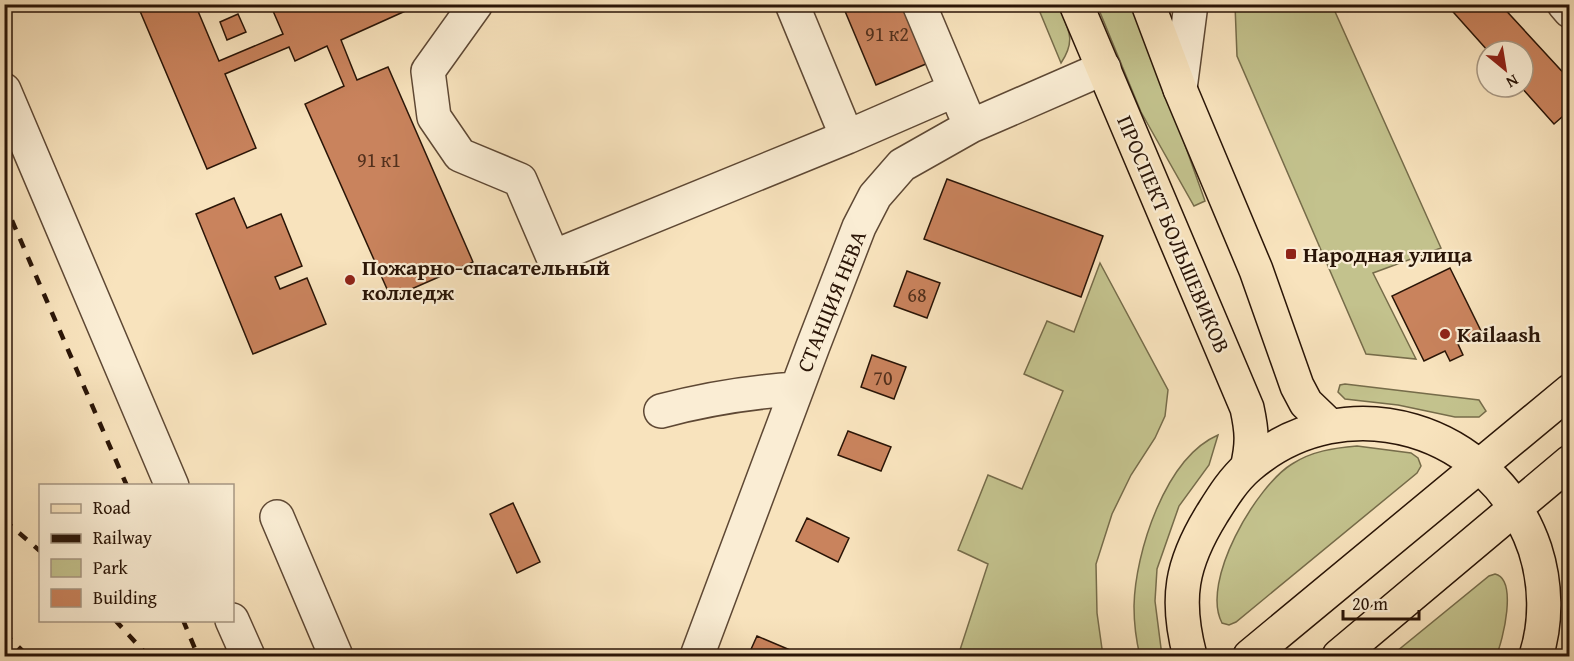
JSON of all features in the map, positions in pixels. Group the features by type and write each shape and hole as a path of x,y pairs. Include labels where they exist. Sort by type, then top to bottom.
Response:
{"main road":[{"name":"ПРОСПЕКТ БОЛЬШЕВИКОВ","path":"1076,4 1247,408 1252,428 1252,448 1246,468"},
{"path":"1148,4 1180,89 1256,270 1297,386 1306,403 1330,426"},
{"path":"1250,657 1569,391"},
{"name":"ПРОСПЕКТ БОЛЬШЕВИКОВ","path":"1190,657 1181,611 1184,572 1198,537 1222,496 1246,468 1274,448 1298,436 1330,426 1372,423 1405,428 1437,439 1466,455 1500,486 1516,508 1530,534 1539,561 1544,590 1544,619 1536,657"},
{"path":"1339,657 1569,462"}],"street":[{"path":"476,4 428,71 434,117 460,155 520,180 553,257 847,137 955,90"},
{"path":"792,4 847,137"},
{"path":"919,4 971,126"},
{"path":"1180,89 1191,4"},
{"path":"1564,4 1569,11"},
{"name":"СТАНЦИЯ НЕВА","path":"697,657 796,389 859,227 875,196 902,165 971,126 1104,68"},
{"path":"4,90 171,484"},
{"path":"661,411 754,391 796,389"},
{"path":"277,517 336,657"},
{"path":"232,622 248,657"}],"green space":[{"path":"1037,5 1058,5 1065,21 1070,40 1061,63"},
{"path":"1097,5 1135,5 1205,201 1194,206 1141,112"},
{"path":"1235,5 1332,5 1441,248 1373,273 1416,359 1366,354 1237,56"},
{"path":"1100,263 1168,390 1165,416 1155,438 1131,475 1112,514 1096,564 1097,613 1103,656 958,656 988,564 958,550 988,475 1022,489 1063,391 1024,374 1047,321 1074,332"},
{"path":"1340,385 1479,400 1486,411 1479,417 1455,417 1398,405 1345,399 1338,392"},
{"path":"1218,435 1209,465 1179,506 1157,569 1155,601 1162,656 1140,656 1134,606 1136,584 1140,560 1156,509 1168,485 1183,464 1199,447"},
{"path":"1357,446 1411,453 1418,458 1421,466 1417,473 1236,622 1229,625 1222,623 1217,605 1225,560 1235,536 1263,492 1278,475 1307,456"},
{"path":"1495,574 1502,578 1507,598 1505,625 1496,656 1391,656 1489,576"}],"building":[{"path":"137,4 195,4 219,61 283,34 270,4 421,4 341,40 357,80 388,67 473,262 391,298 305,104 344,86 327,46 295,61 289,47 225,74 256,148 207,169"},
{"path":"842,4 909,4 933,61 876,85"},
{"path":"1446,4 1500,4 1532,39 1477,39"},
{"path":"238,14 246,32 227,40 220,22"},
{"path":"1535,42 1570,80 1570,110 1554,124 1532,99 1535,99"},
{"path":"947,179 1103,236 1081,297 924,239"},
{"path":"234,198 247,228 281,214 302,266 275,277 280,289 307,278 326,324 253,354 196,214"},
{"path":"1450,268 1482,333 1458,344 1463,355 1450,361 1445,351 1424,361 1392,296"},
{"path":"907,271 940,283 927,318 894,306"},
{"path":"872,355 906,367 894,399 861,387"},
{"path":"848,431 891,447 881,471 838,455"},
{"path":"513,503 540,562 517,573 490,514"},
{"path":"807,518 849,538 838,562 796,541"},
{"path":"757,636 802,655 748,656"}],"railway":[{"path":"4,202 126,484"},
{"path":"4,520 39,550"},
{"path":"117,622 148,656"},
{"path":"184,622 198,656"},
{"path":"4,633 28,656"}],"place":[{"name":"Народная улица","path":"1291,254"},
{"name":"Пожарно-спасательный колледж","path":"350,280"},
{"name":"Kailaash","path":"1445,334"}]}
